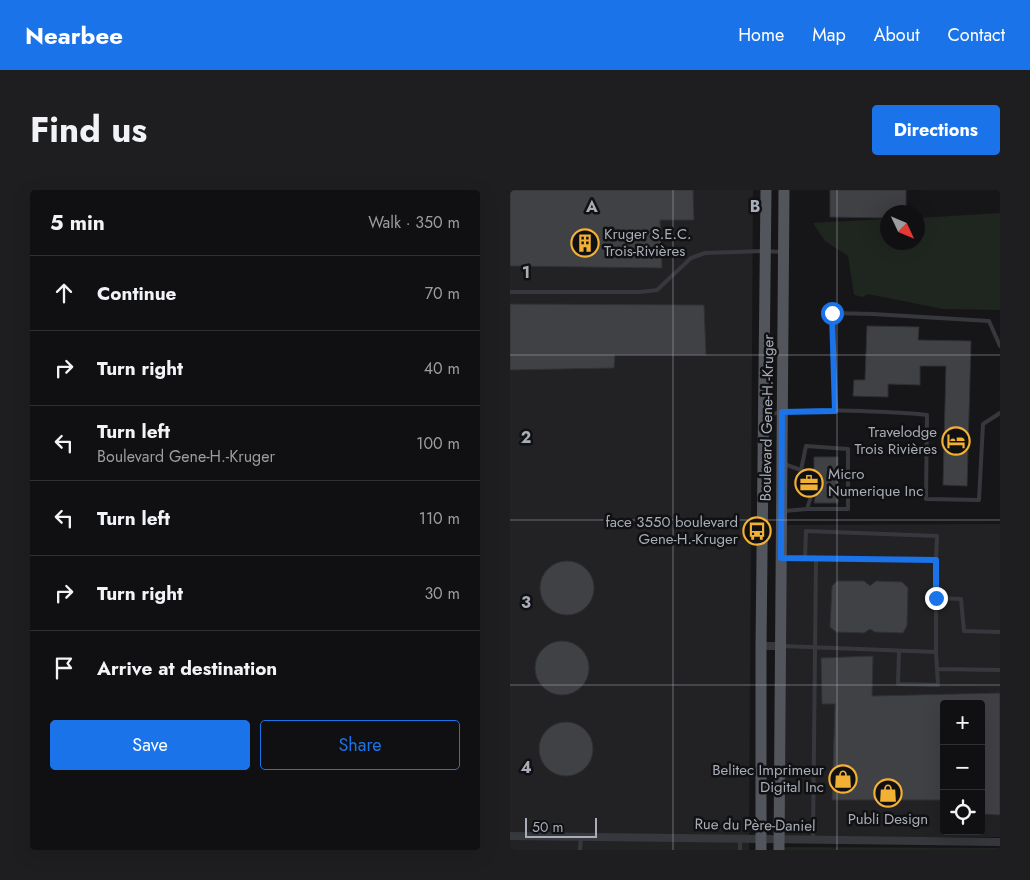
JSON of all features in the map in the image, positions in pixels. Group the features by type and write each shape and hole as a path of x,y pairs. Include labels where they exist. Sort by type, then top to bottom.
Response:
{"main road":[{"name":"Boulevard Gene-H.-Kruger","path":"761,845 761,646 766,190"},
{"name":"Boulevard Gene-H.-Kruger","path":"779,845 784,190"}],"street":[{"path":"761,646 780,646"},
{"name":"Rue du Père-Daniel","path":"510,836 740,839 761,845 779,845 813,840 1000,842"}],"lane":[{"path":"510,292 640,292 657,290 691,258 705,253 784,252"},
{"path":"835,411 832,313 989,321 1000,346"},
{"path":"764,415 782,412 835,411 927,415 926,499 979,500 983,424 1000,413"},
{"path":"782,511 848,509 848,449 806,446 801,470 812,493 807,509"},
{"path":"782,464 801,470"},
{"path":"806,558 806,532 937,536 936,652 938,685 898,684 899,651"},
{"path":"781,558 936,560"},
{"path":"813,840 816,558"},
{"path":"936,598 962,599 964,631 1000,632"},
{"path":"780,646 936,652"},
{"path":"938,669 1000,670"},
{"path":"580,850 581,837"},
{"path":"740,839 740,850"}],"shaded area":[{"path":"510,190 753,190 749,850 510,850"},
{"path":"1000,213 1000,310 943,309 868,294 863,297 854,295 848,256 825,241 813,223 880,219 880,250 925,250 925,218"},
{"path":"1000,524 1000,837 779,839 784,525"},
{"path":"777,847 1000,848 1000,850 777,850"}],"building":[{"name":"Kruger S.E.C. Trois-Rivières","path":"510,190 693,190 694,220 660,220 662,268 510,266"},
{"path":"830,190 906,190 906,205 880,205 880,218 830,217"},
{"path":"510,304 704,305 706,355 615,355 614,368 510,370"},
{"name":"Travelodge Trois Rivières","path":"867,326 919,327 918,340 971,341 967,486 943,485 946,366 920,366 920,385 888,384 888,397 853,396 854,380 865,380"},
{"path":"814,457 838,457 838,503 814,503 816,493 814,489"},
{"path":"567,561 577,563 586,569 592,578 594,588 592,598 586,607 577,613 567,615 557,613 548,607 542,598 540,588 542,578 548,569 557,563"},
{"path":"837,581 864,581 870,586 876,581 902,582 908,588 907,626 903,633 875,632 870,629 864,633 836,632 830,627 832,586"},
{"path":"562,641 572,643 581,649 587,658 589,668 587,678 581,687 572,693 562,695 552,693 543,687 537,678 535,668 537,658 543,649 552,643"},
{"path":"873,656 872,696 1000,693 1000,815 985,814 985,700 940,700 940,800 832,800 835,704 822,704 821,658"},
{"path":"566,722 576,724 585,730 591,739 593,749 591,759 585,768 576,774 566,776 556,774 547,768 541,759 539,749 541,739 547,730 556,724"}],"place":[{"name":"Kruger S.E.C. Trois-Rivières","path":"585,243"},
{"name":"Travelodge Trois Rivières","path":"956,441"},
{"name":"Micro Numerique Inc","path":"809,483"},
{"name":"face 3550 boulevard Gene-H.-Kruger","path":"757,531"},
{"name":"Belitec Imprimeur Digital Inc","path":"843,779"},
{"name":"Publi Design","path":"888,793"}],"route":[{"path":"832,313 835,411 782,412 781,558 936,560 936,598"}]}
